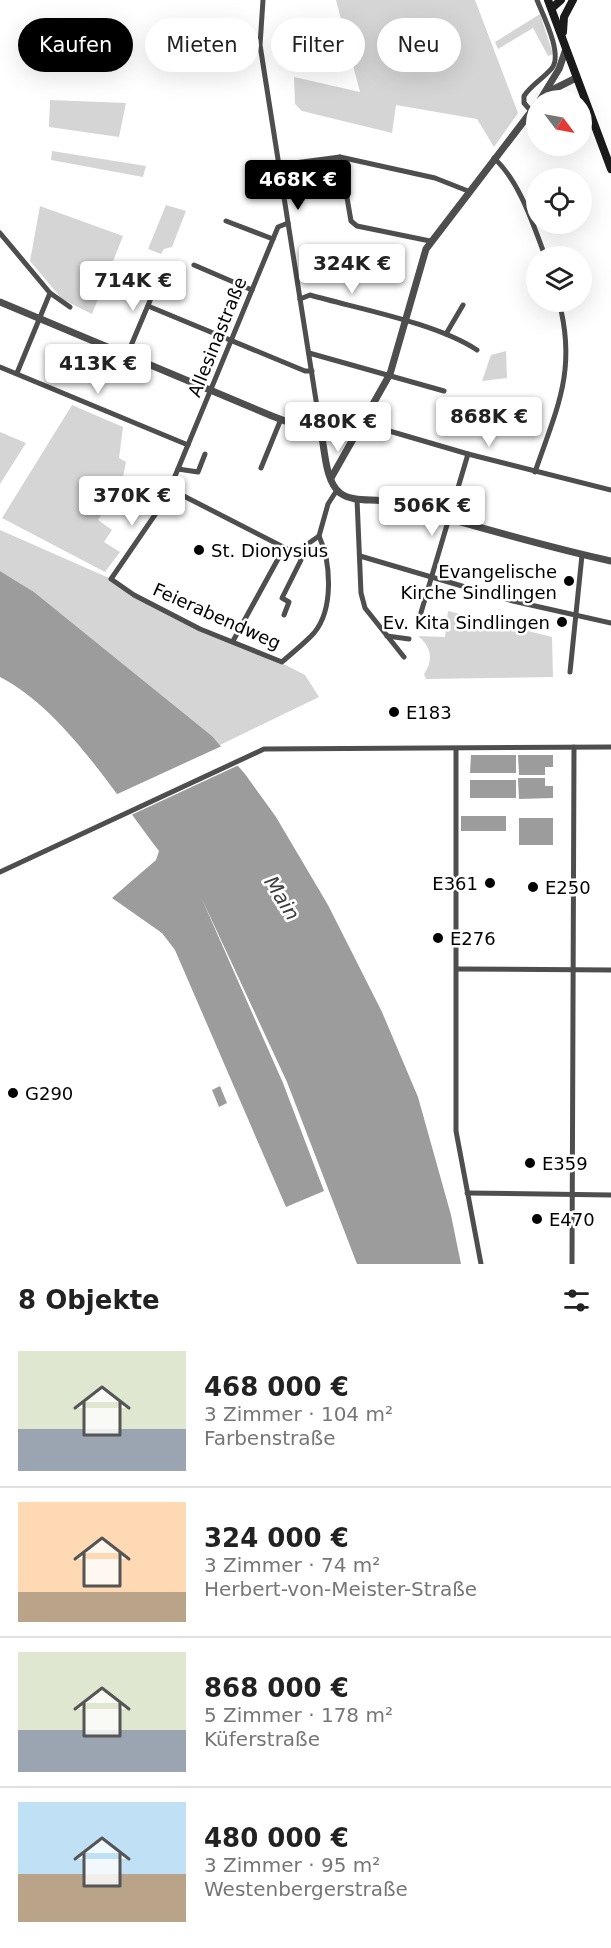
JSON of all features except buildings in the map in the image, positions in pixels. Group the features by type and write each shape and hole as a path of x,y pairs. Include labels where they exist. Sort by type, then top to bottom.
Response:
{"main road":[{"path":"562,39 563,20 568,2 551,6 562,39 576,78 611,169"}],"street":[{"path":"264,0 260,45 321,432 331,478 337,490 357,499 387,502 611,561"},
{"path":"530,90 552,68 556,60 554,44 537,0"},
{"path":"546,90 559,69 566,50"},
{"path":"552,90 576,78"},
{"path":"331,478 390,375 430,241 526,117"},
{"path":"279,165 340,157 435,178 468,191"},
{"path":"340,157 351,221 357,226 430,241"},
{"path":"494,158 505,168 512,180 541,246"},
{"path":"226,220 273,239"},
{"name":"Allesinastraße","path":"111,577 172,490 178,469 278,227 288,224"},
{"path":"0,233 50,293 70,307"},
{"path":"194,266 252,290"},
{"path":"127,355 160,277"},
{"path":"16,373 50,293"},
{"path":"300,299 310,295 405,322 458,338 477,350"},
{"path":"0,302 281,419 321,432"},
{"path":"446,334 463,305"},
{"path":"148,306 312,371"},
{"path":"535,472 563,390 567,364 566,333 561,312"},
{"path":"309,353 444,391"},
{"path":"0,367 188,445"},
{"path":"261,468 281,419"},
{"path":"362,423 468,454 611,490"},
{"path":"178,469 198,472 205,454"},
{"path":"417,626 468,454"},
{"path":"172,490 298,553 301,560 282,598 289,602 284,615"},
{"path":"298,553 319,536 328,504 337,490"},
{"path":"357,499 361,593 365,608 404,657"},
{"name":"Feierabendweg","path":"111,577 112,582 200,629 282,662 314,633 326,609 328,591 319,536"},
{"path":"234,641 284,548"},
{"path":"570,672 582,555"},
{"path":"360,556 432,578 611,623"},
{"path":"387,636 409,639"},
{"path":"572,1264 574,747"},
{"path":"0,872 264,749 611,747"},
{"path":"456,748 456,1131 481,1264"},
{"path":"457,969 611,970"},
{"path":"467,1193 611,1195"}],"shaded area":[{"path":"336,0 475,0 518,113 494,147 477,119 396,105 392,133 302,111 295,104 294,77 360,92 355,72 365,72 365,18 341,18"},
{"path":"540,14 553,54 548,56 533,28 498,49 495,42"},
{"path":"50,100 126,103 119,137 49,127"},
{"path":"52,151 146,166 143,177 51,160"},
{"path":"166,205 186,211 172,247 164,249 161,254 148,249"},
{"path":"40,206 123,236 92,314 62,299 30,261"},
{"path":"506,351 507,378 482,381 491,355"},
{"path":"72,405 123,427 119,458 126,462 122,482 115,480 105,494 109,501 98,520 112,530 104,542 120,552 105,572 2,518"},
{"path":"0,432 26,443 0,484"},
{"path":"0,530 109,578 111,582 178,620 268,656 305,675 319,697 220,745 212,736 34,592 0,571"},
{"path":"448,611 552,637 553,677 426,679 424,674 429,664 430,654 426,644 418,636 445,637"}],"water":[{"name":"Main","path":"0,571 34,592 212,736 245,774 276,817 328,905 382,1012 418,1097 451,1215 461,1264 357,1264 287,1082 201,897 283,1083 324,1191 286,1207 175,950 162,933 112,898 156,860 159,851 67,731 23,691 0,677"},
{"path":"471,755 516,755 516,773 470,773"},
{"path":"518,755 553,755 553,767 545,767 545,775 519,775"},
{"path":"518,778 545,778 545,786 553,786 553,798 519,799"},
{"path":"470,780 516,780 516,798 470,798"},
{"path":"461,816 506,816 506,831 461,831"},
{"path":"519,818 553,818 553,845 519,845"},
{"path":"220,1086 227,1103 219,1107 212,1090"}],"pier":[{"path":"224,745 241,764 129,816 113,796"}],"place":[{"name":"St. Dionysius","path":"199,550"},
{"name":"Evangelische Kirche Sindlingen","path":"569,581"},
{"name":"Ev. Kita Sindlingen","path":"562,622"},
{"name":"E183","path":"394,712"},
{"name":"E361","path":"490,883"},
{"name":"E250","path":"533,887"},
{"name":"E276","path":"438,938"},
{"name":"G290","path":"13,1093"},
{"name":"E359","path":"530,1163"},
{"name":"E470","path":"537,1219"}]}
